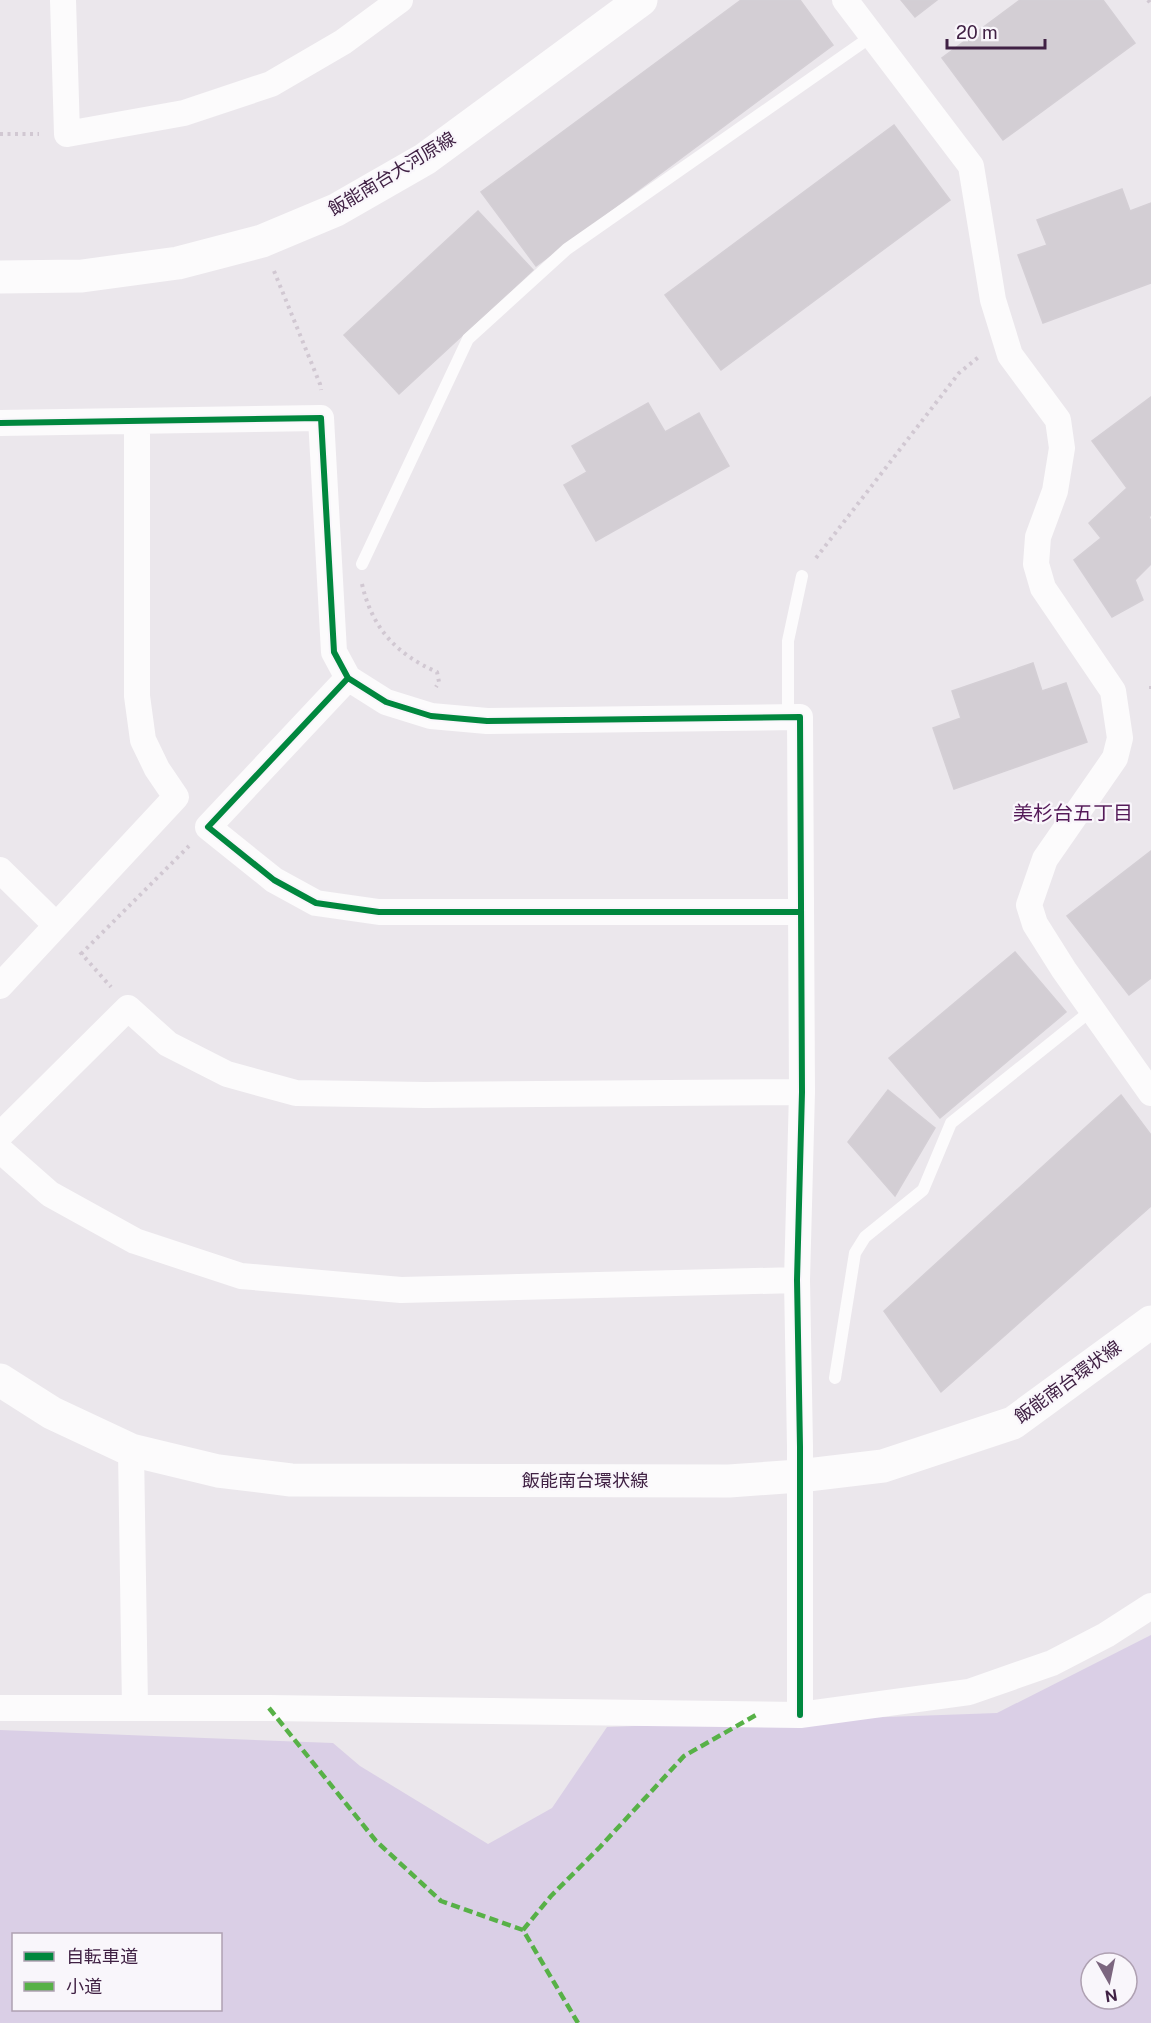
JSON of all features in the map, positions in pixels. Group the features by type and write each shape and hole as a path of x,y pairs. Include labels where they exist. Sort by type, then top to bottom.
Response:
{"street":[{"path":"63,0 67,134 183,113 271,84 343,42 400,0"},
{"name":"飯能南台大河原線","path":"0,277 82,276 167,265 262,241 336,210 424,159 641,0"},
{"path":"844,0 971,166 993,300 1011,355 1058,420 1062,448 1055,491 1038,537 1036,564 1043,588 1113,691 1120,738 1115,758 1045,859 1029,905 1035,924 1151,1093"},
{"path":"0,423 321,418 334,652 348,678 386,702 431,716 488,721 800,717 802,1092 797,1280 800,1715"},
{"path":"0,986 176,797 157,769 143,740 137,696 136,421"},
{"path":"348,678 208,827 274,880 316,903 379,912 430,913 800,912"},
{"path":"0,870 56,925"},
{"path":"0,1135 128,1008 168,1044 226,1074 296,1093 437,1095 802,1092"},
{"path":"0,1150 50,1194 135,1241 241,1276 401,1290 797,1280"},
{"name":"飯能南台環状線","path":"0,1380 52,1413 131,1450 218,1471 291,1480 729,1481 799,1476 883,1466 1012,1423 1151,1322"},
{"path":"131,1450 135,1707"},
{"path":"0,1708 135,1707 800,1715 969,1692 1052,1663 1106,1635 1151,1606"}],"lane":[{"path":"362,564 468,339 567,249 872,36"},
{"path":"788,717 788,641 802,576"},
{"path":"836,1378 855,1253 865,1238 923,1190 951,1123 1092,1010"}],"path":[{"path":"1148,0 1151,4"},
{"path":"0,134 67,134"},
{"path":"262,241 320,384 321,418"},
{"path":"802,576 959,373"},
{"path":"362,564 359,571 364,594 374,620 391,642 408,657 437,672 439,682 430,690"},
{"path":"81,954 208,827"},
{"path":"56,925 133,1012"}],"shaded area":[{"path":"1151,1635 1151,2023 0,2023 0,1730 333,1743 360,1766 488,1844 552,1808 607,1727 997,1713"}],"building":[{"path":"741,0 800,0 833,45 536,266 481,192"},
{"path":"901,0 937,0 915,17"},
{"path":"1020,0 1103,0 1135,43 1003,140 942,58"},
{"path":"894,125 950,200 721,370 665,295"},
{"path":"1122,189 1130,211 1151,203 1151,283 1043,323 1018,255 1047,245 1037,220"},
{"path":"478,211 533,270 399,394 344,335"},
{"path":"1151,397 1151,515 1149,517 1151,521 1151,564 1135,580 1143,600 1112,617 1074,560 1101,538 1089,523 1127,488 1092,441"},
{"path":"648,403 665,432 699,413 729,466 596,541 564,485 587,472 572,446"},
{"path":"1033,663 1042,691 1066,683 1087,742 954,789 933,728 961,718 952,691"},
{"path":"1151,851 1151,978 1129,995 1067,916"},
{"path":"1015,952 1066,1012 940,1118 889,1058"},
{"path":"888,1090 935,1128 895,1196 848,1142"},
{"path":"1121,1095 1151,1135 1151,1206 941,1392 884,1311"}],"marked path":[{"path":"269,1708 376,1841 441,1901 523,1930 578,2023"},
{"path":"523,1930 551,1896 684,1756 756,1715"}],"cycle path":[{"path":"0,423 321,418 334,652 348,678 208,827 274,880 316,903 379,912 800,912"},
{"path":"348,678 386,702 431,716 487,721 800,717 802,1092 797,1280 800,1447 800,1715"}],"district":[{"name":"美杉台五丁目","path":"1073,813"}]}
